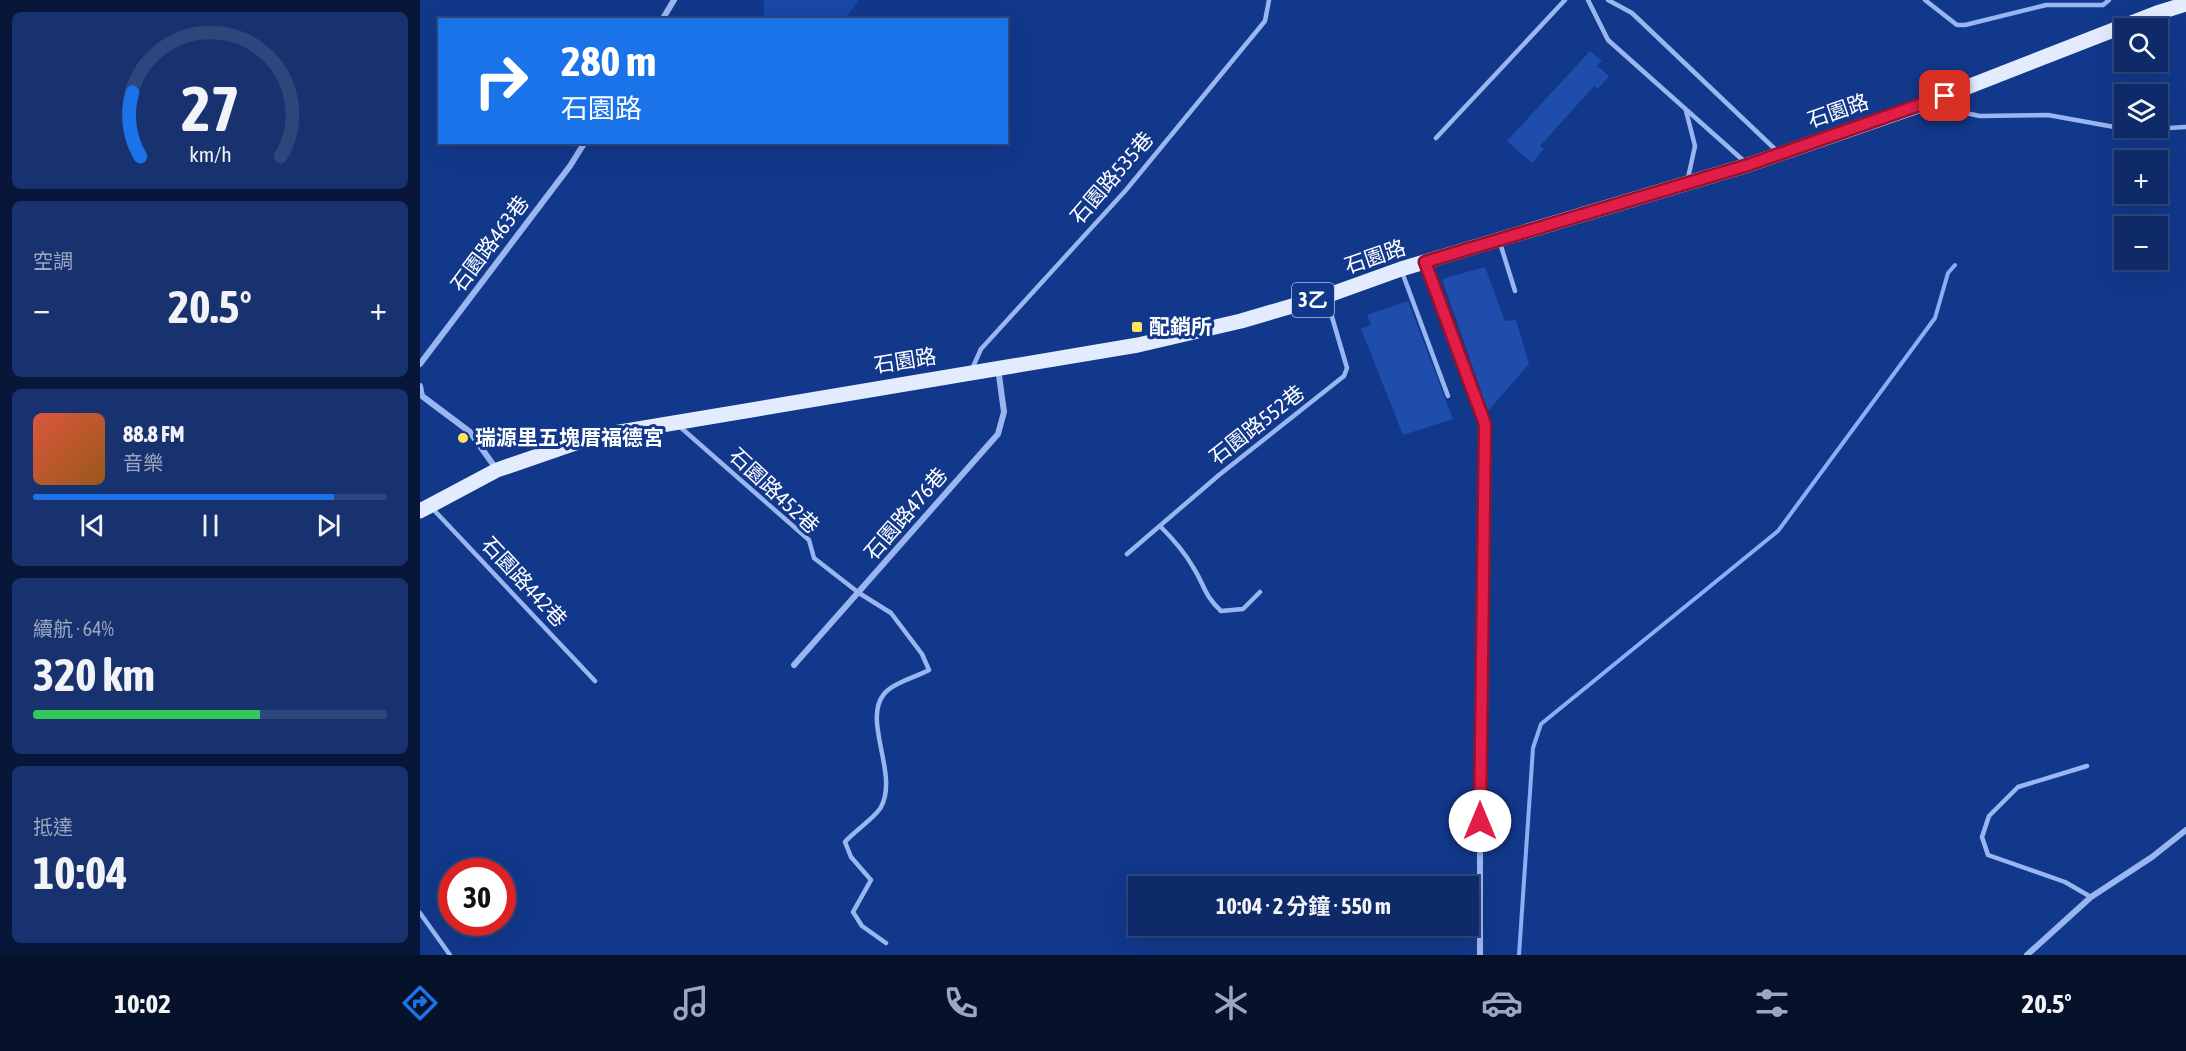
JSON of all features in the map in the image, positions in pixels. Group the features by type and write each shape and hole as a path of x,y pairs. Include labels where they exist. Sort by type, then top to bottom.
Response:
{"main road":[{"name":"石園路","path":"425,508 497,470 596,436 1138,345 1241,321 1326,296 1401,269 1748,165 1924,104 2157,13 2186,4"}],"street":[{"path":"663,18 674,0"},
{"name":"石園路463巷","path":"420,364 570,166 584,144"},
{"path":"1425,262 1485,424 1480,665 1480,955"},
{"name":"石園路476巷","path":"794,666 998,434 1004,412 998,368"},
{"path":"420,386 422,396 470,432 497,470"},
{"path":"2028,955 2091,897 2152,857 2186,830"}],"lane":[{"name":"石園路535巷","path":"971,372 981,349 1126,190 1265,21 1269,0"},
{"path":"1436,138 1565,0"},
{"path":"1588,0 1608,40 1748,165"},
{"path":"1608,0 1632,13 1780,153"},
{"path":"1925,0 1949,19 1957,24 1965,25 2046,5 2103,5 2109,0"},
{"path":"1924,104 1980,116 2048,115 2131,130 2186,127"},
{"path":"1685,108 1695,146 1687,182"},
{"path":"1499,240 1515,291"},
{"path":"1401,269 1448,396"},
{"name":"石園路552巷","path":"1127,554 1344,376 1347,368 1326,296"},
{"name":"石園路452巷","path":"675,423 809,540 814,558 859,593 891,613 922,654 929,670 885,692 878,704 877,718 887,781 881,808 844,842 851,857 871,880 854,912 862,926 886,943"},
{"name":"石園路442巷","path":"425,508 595,681"},
{"path":"1160,526 1178,544 1194,568 1207,597 1221,611 1243,609 1260,592"},
{"path":"2087,765 2019,787 1989,816 1982,837 1988,855 2065,882 2091,897"},
{"path":"420,913 450,955"}],"shaded area":[{"path":"764,0 859,0 846,18 764,18"}],"building":[{"path":"1590,51 1602,61 1597,66 1609,76 1598,89 1594,86 1540,146 1544,149 1532,163 1507,141"},
{"path":"1485,267 1505,321 1516,320 1529,364 1488,411 1442,279"},
{"path":"1408,301 1453,419 1403,435 1361,329 1371,325 1367,315"}],"waterway":[{"path":"1519,955 1533,748 1541,724 1778,531 1935,318 1948,273 1955,265"}],"place":[{"name":"配銷所","path":"1137,327"},
{"name":"瑞源里五塊厝福德宮","path":"463,438"}],"route":[{"path":"1480,821 1480,665 1485,424 1425,262 1748,165 1945,96"}]}
